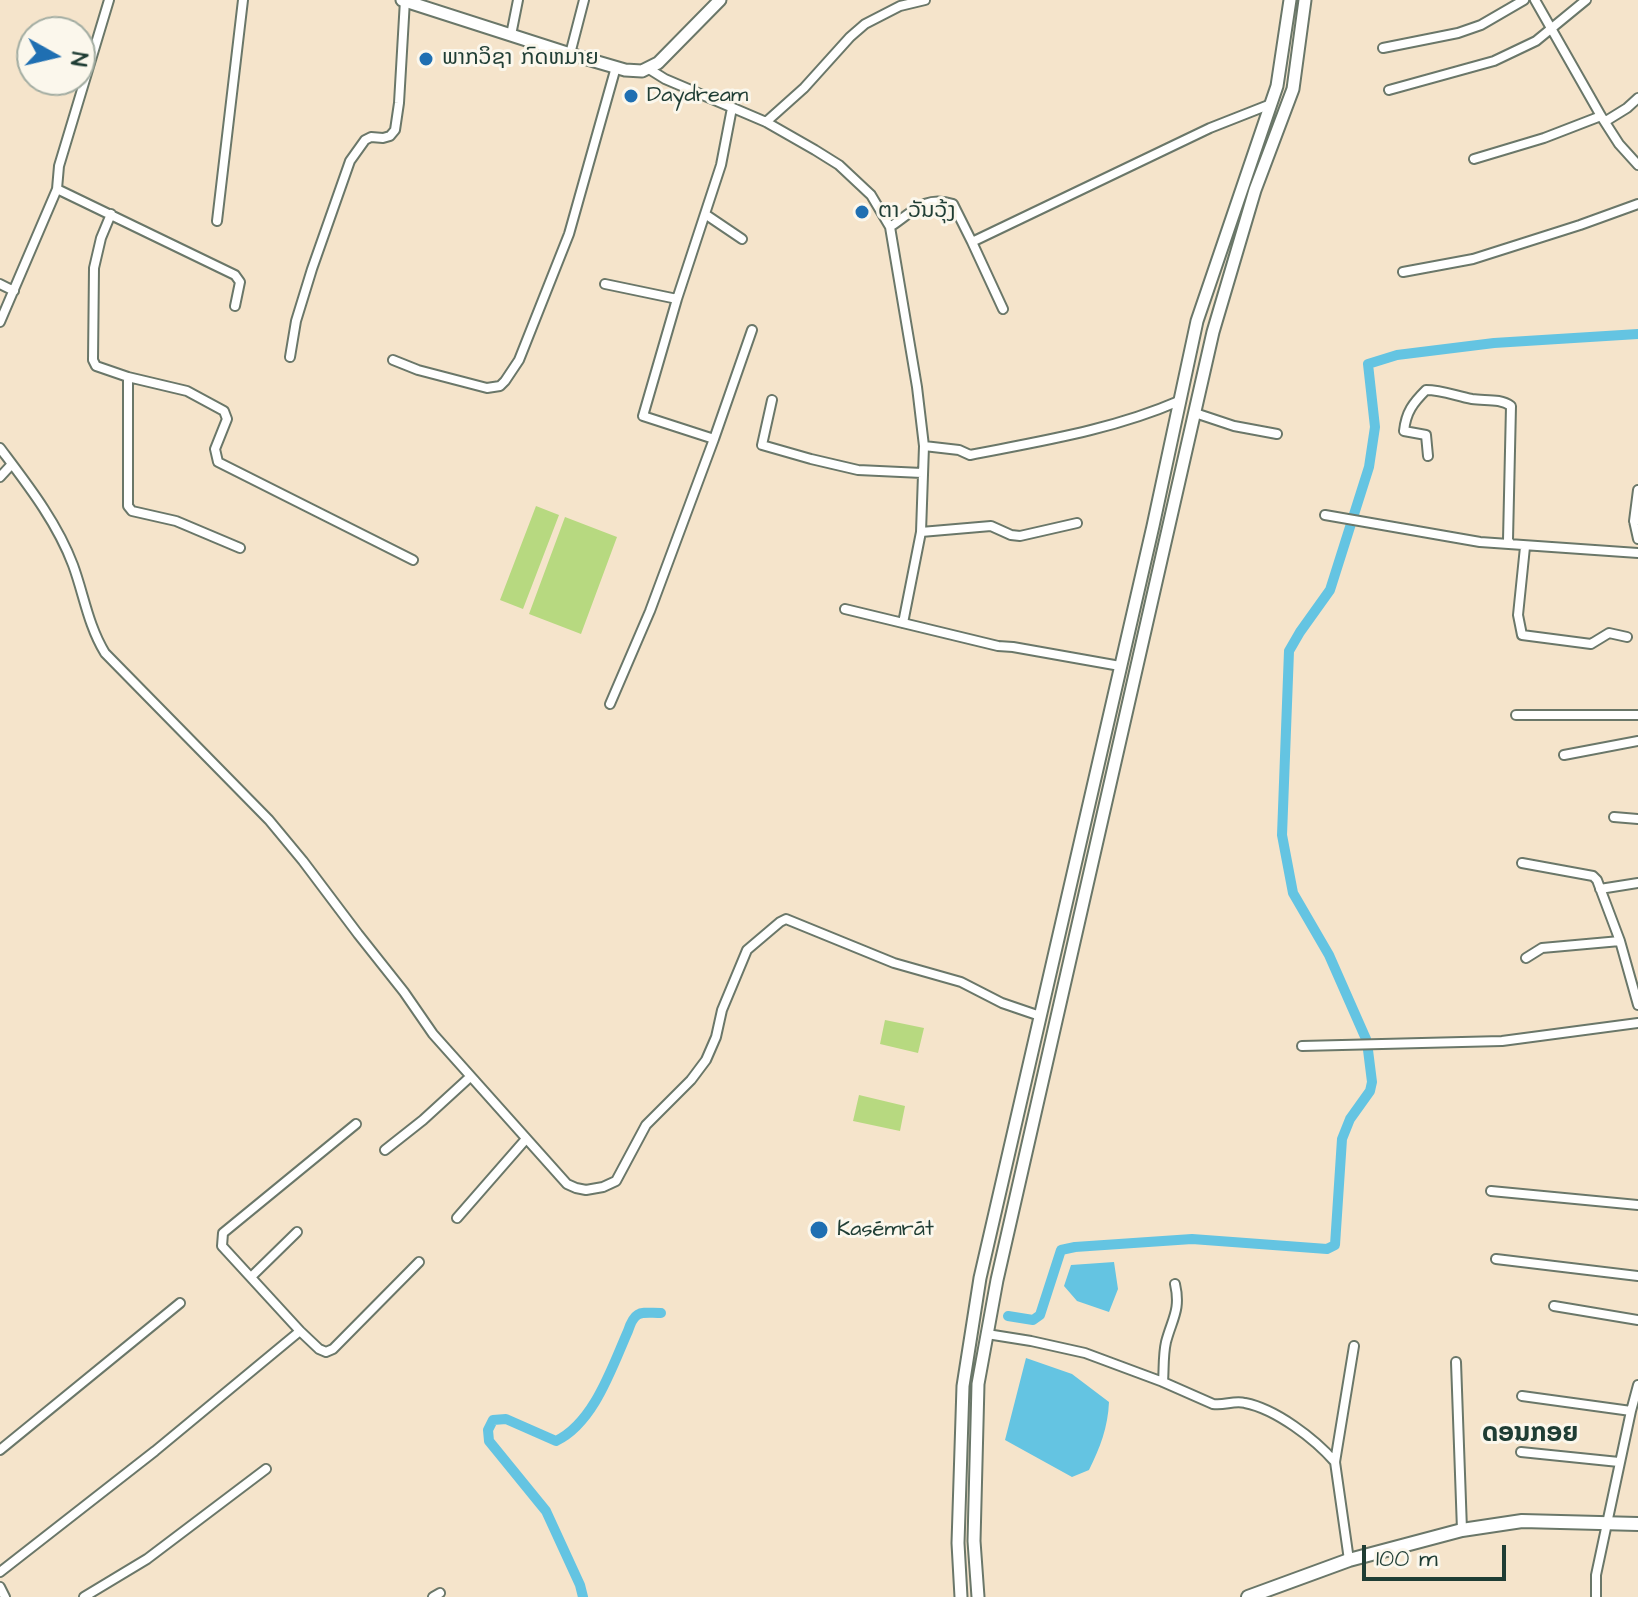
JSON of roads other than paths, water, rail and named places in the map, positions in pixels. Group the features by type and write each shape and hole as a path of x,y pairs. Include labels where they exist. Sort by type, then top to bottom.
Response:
{"main road":[{"path":"1248,1597 1349,1560 1462,1530 1522,1521 1638,1524"}],"street":[{"path":"0,322 57,189 59,166 109,0"},
{"path":"217,221 243,0"},
{"path":"290,357 296,321 350,161 365,140 390,136 395,130 404,0 570,54 635,71 649,69 658,63 720,0"},
{"path":"511,35 518,0"},
{"path":"570,54 584,0"},
{"path":"766,122 804,88 865,24 900,6 925,0"},
{"path":"961,1597 958,1543 963,1386 980,1278 1153,526 1197,321 1277,86 1290,0"},
{"path":"978,1597 974,1541 978,1384 987,1334 1213,332 1255,190 1293,89 1305,0"},
{"path":"1383,48 1458,33 1481,25 1524,0"},
{"path":"1535,0 1619,144 1638,165"},
{"path":"1389,90 1494,61 1536,41 1586,0"},
{"path":"393,360 418,370 487,388 500,386 505,381 519,360 569,234 616,67"},
{"path":"649,69 665,79 766,122 839,165 871,195 890,227 924,446 921,532 903,623"},
{"path":"1474,159 1604,119 1627,108 1638,98"},
{"path":"972,242 1210,128 1271,104"},
{"path":"714,439 643,416 721,165 732,108"},
{"path":"57,189 235,275 240,282 235,306"},
{"path":"890,227 926,202 940,200 953,204 1003,309"},
{"path":"1403,272 1473,259 1638,204"},
{"path":"111,214 94,268 93,360 96,366 187,391 224,411 227,419 215,449 218,462 413,560"},
{"path":"705,214 742,239"},
{"path":"0,284 14,291"},
{"path":"605,284 677,299"},
{"path":"610,704 650,611 752,330"},
{"path":"128,377 128,506 132,511 176,521 240,548"},
{"path":"1428,456 1426,435 1404,431 1406,415 1426,390 1472,399 1504,401 1511,406 1510,543"},
{"path":"772,400 762,445 858,470 922,473"},
{"path":"924,446 959,450 970,455 1066,437 1132,420 1179,401"},
{"path":"1195,413 1234,426 1277,434"},
{"path":"0,448 60,537 73,564 95,636 105,653 269,820 404,992 433,1034 567,1184 586,1190 616,1181 646,1125 691,1080 706,1060 716,1037 722,1010 747,950 786,919 894,963 961,982 1002,1003 1040,1016"},
{"path":"0,477 12,464"},
{"path":"1638,490 1638,539"},
{"path":"1325,515 1455,539 1525,547 1638,553"},
{"path":"921,532 991,526 1020,536 1077,523"},
{"path":"1525,547 1518,615 1522,635 1591,644 1609,633 1627,637"},
{"path":"845,609 998,646 1120,666"},
{"path":"1516,715 1638,715"},
{"path":"1564,755 1638,741"},
{"path":"1614,817 1638,819"},
{"path":"1522,863 1593,876 1620,941 1638,1005"},
{"path":"1600,889 1638,883"},
{"path":"1526,958 1542,948 1620,941"},
{"path":"1302,1046 1502,1041 1638,1023"},
{"path":"385,1150 470,1077"},
{"path":"356,1124 223,1233 222,1246 300,1331 326,1352 333,1349 419,1262"},
{"path":"457,1218 526,1139"},
{"path":"1003,1180 1020,1184"},
{"path":"1491,1191 1638,1205"},
{"path":"251,1277 297,1232"},
{"path":"1496,1259 1638,1276"},
{"path":"1163,1382 1165,1346 1176,1317 1175,1284"},
{"path":"0,1450 180,1303"},
{"path":"1554,1306 1638,1320"},
{"path":"0,1572 155,1451 300,1331"},
{"path":"987,1334 1085,1353 1213,1404 1244,1402 1299,1430 1323,1448 1335,1462"},
{"path":"1349,1560 1335,1462 1354,1346"},
{"path":"1456,1362 1462,1530"},
{"path":"1596,1597 1596,1575 1638,1385"},
{"path":"1522,1396 1631,1411"},
{"path":"1521,1452 1619,1462"},
{"path":"84,1597 147,1559 266,1469"},
{"path":"0,1587 5,1597"}],"water":[{"path":"1114,1262 1118,1289 1109,1312 1077,1301 1064,1286 1071,1265"},
{"path":"1026,1358 1072,1374 1109,1402 1103,1437 1089,1470 1072,1477 1005,1440"}],"waterway":[{"path":"1366,1039 1329,955 1293,893 1282,835 1289,651 1330,590 1369,467 1375,427 1368,364 1397,355 1494,343 1638,334"},
{"path":"1008,1316 1033,1320 1040,1315 1061,1250 1192,1239 1327,1249 1335,1245 1342,1139 1350,1119 1370,1091 1372,1082 1368,1050"},
{"path":"583,1597 546,1511 489,1441 488,1430 493,1420 506,1419 556,1441 569,1433 600,1393 633,1319 644,1313 661,1313"}],"place":[{"name":"ພາກວິຊາ ກົດຫມາຍ","path":"426,59"},
{"name":"Daydream","path":"631,96"},
{"name":"ຕາ ວັນວຸ້ງ","path":"862,212"},
{"name":"Kasēmrāt","path":"819,1230"}],"district":[{"name":"ດອນກອຍ","path":"1530,1436"}]}
